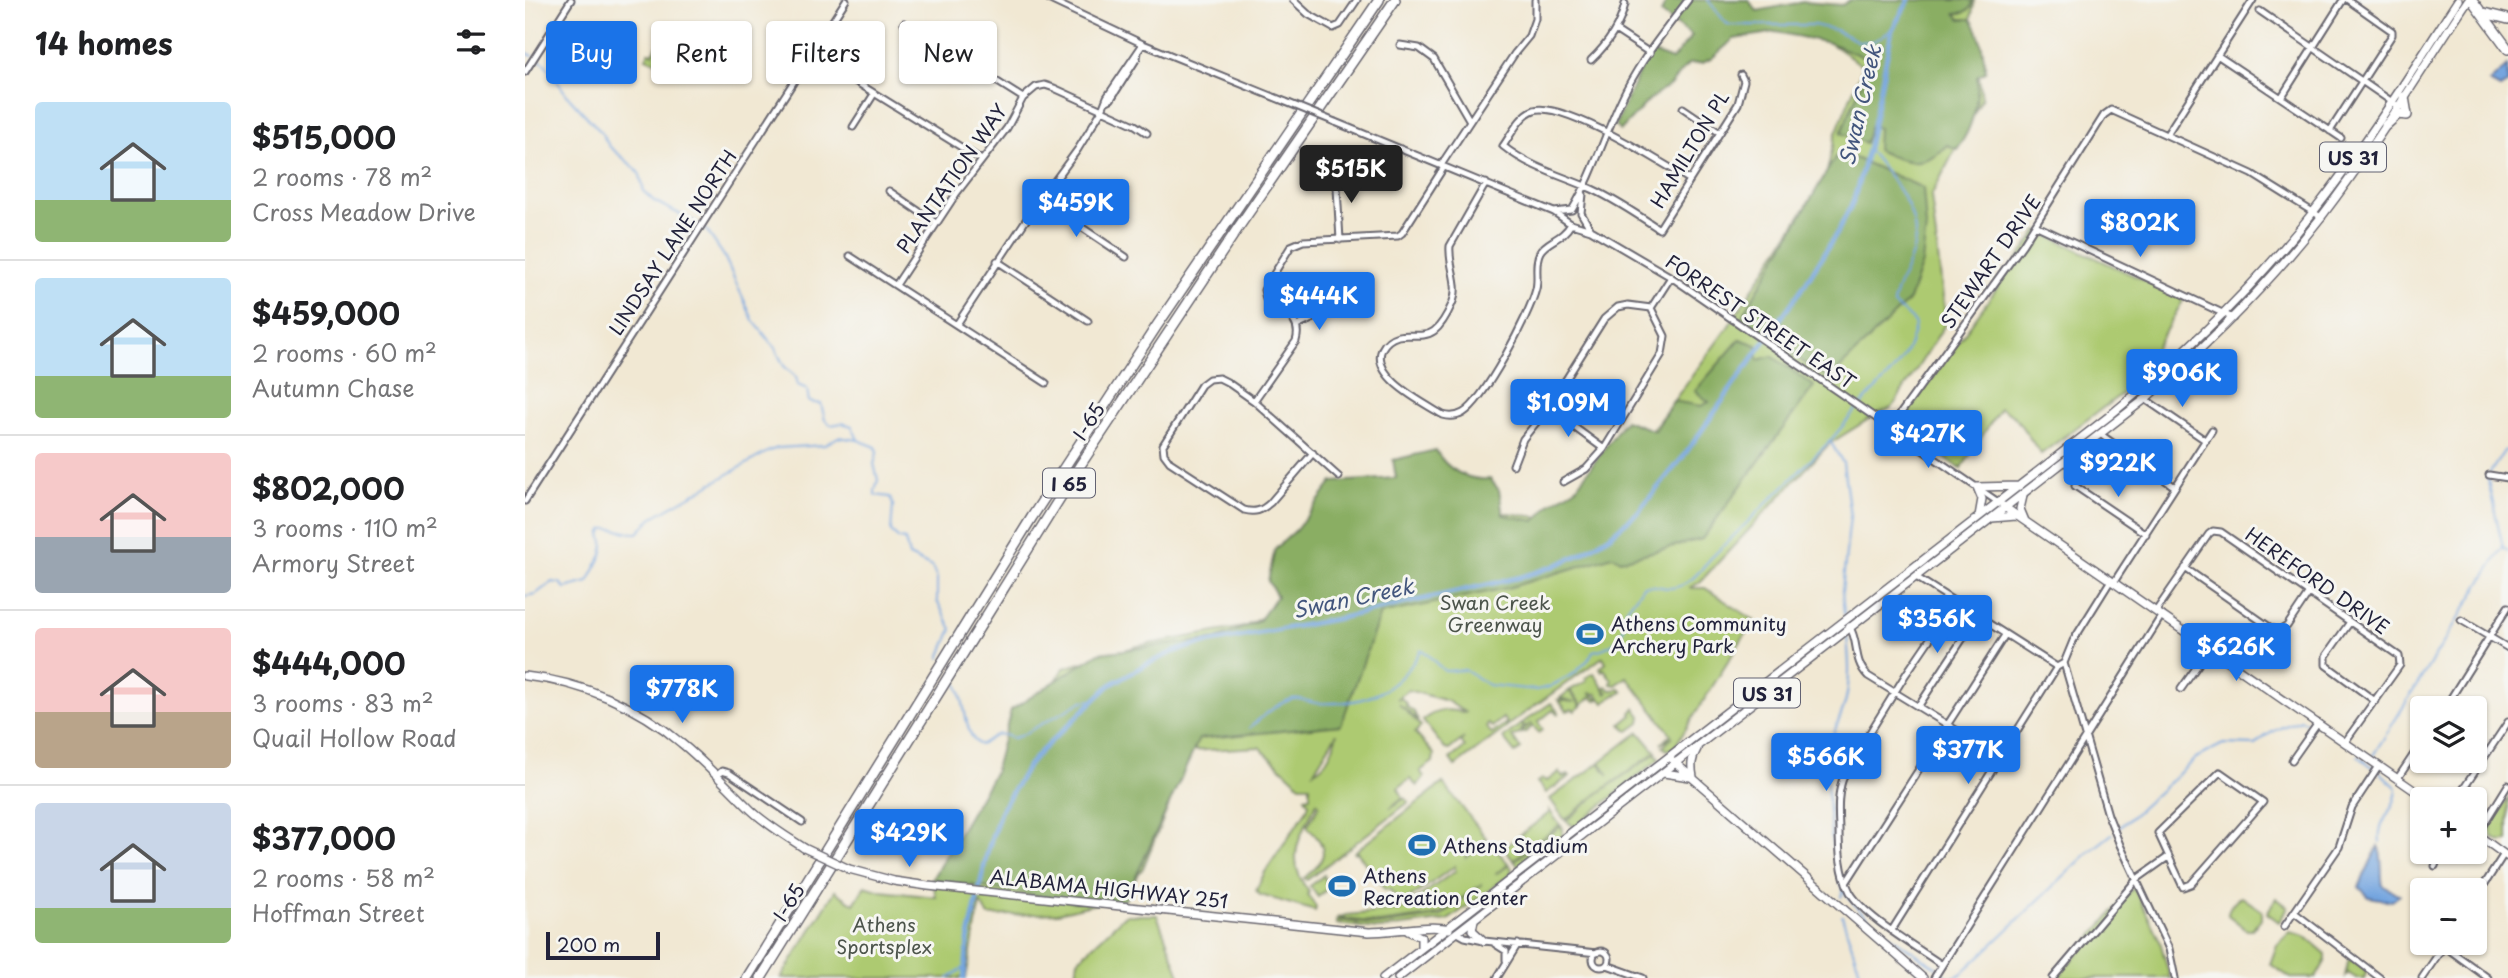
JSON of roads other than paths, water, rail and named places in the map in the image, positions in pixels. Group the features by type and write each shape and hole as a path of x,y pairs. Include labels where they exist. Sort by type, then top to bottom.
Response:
{"highway":[{"name":"I 65","path":"747,978 1080,441 1379,0"},
{"name":"I-65","path":"761,978 1094,443 1395,0"},
{"path":"2475,4 2508,21 2503,28 2508,49"},
{"path":"2475,4 2504,34"},
{"path":"2386,125 2398,114 2407,115 2398,101"}],"main road":[{"name":"US 31","path":"2398,101 2458,0"},
{"name":"US 31","path":"1398,978 1991,518 2002,505 2158,376 2224,314 2317,214 2398,101 2475,4"},
{"name":"US 31","path":"2022,489 2145,399 2233,318 2386,125"},
{"path":"1978,517 1982,504 1977,487 2022,489 2020,505 2025,522"},
{"name":"US 31","path":"1383,978 1978,517 2002,505"},
{"name":"FORREST STREET EAST","path":"2002,505 2410,787"},
{"path":"1991,518 2016,516"},
{"name":"ALABAMA HIGHWAY 251","path":"525,676 580,687 631,709 681,743 753,811 804,848 849,869 894,881 964,890 1369,932 1439,927 1456,932"},
{"path":"1693,778 1692,757 1700,744"},
{"path":"1667,758 1677,763 1923,978"},
{"path":"1664,772 1693,778"},
{"path":"2487,842 2506,855"},
{"path":"1475,918 1472,930 1487,942"},
{"path":"1404,930 1422,937 1421,948"}],"street":[{"path":"525,72 571,0"},
{"name":"LINDSAY LANE NORTH","path":"832,21 846,0"},
{"name":"FORREST STREET EAST","path":"1050,0 1143,44 1486,183 1591,230 1671,277 2002,505"},
{"path":"1293,0 1308,14 1333,29 1340,24 1357,0"},
{"path":"1254,401 1296,341 1297,326 1294,320 1266,299 1264,290 1268,281 1294,244 1398,236 1402,233 1470,121 1529,36 1535,19 1535,0"},
{"path":"1572,223 1571,210 1587,187 1626,90 1654,44 1688,0"},
{"path":"2253,0 2167,134 2252,174 2317,214"},
{"path":"2281,98 2345,0 2392,31 2330,131"},
{"path":"1591,60 1602,50 1622,20 1626,4"},
{"path":"2260,11 2362,81 2398,101"},
{"path":"1615,30 1650,53"},
{"path":"957,324 997,261 1078,149 1131,68 1143,44"},
{"path":"1400,45 1419,48 1434,59 1470,121"},
{"path":"2217,55 2341,138"},
{"name":"HAMILTON PL","path":"1608,132 1554,111 1535,110 1527,114 1503,146 1523,161 1621,204 1659,229 1738,104 1744,81 1741,75"},
{"path":"997,82 1023,98"},
{"name":"LINDSAY LANE NORTH","path":"525,501 791,84"},
{"path":"858,84 982,160"},
{"name":"PLANTATION WAY","path":"896,285 936,223 1007,128 1023,98 1036,87 1045,85 1147,133"},
{"path":"853,127 874,94"},
{"path":"1683,108 1720,133"},
{"name":"STEWART DRIVE","path":"1891,428 2035,226 2105,115 2111,110 2167,134"},
{"path":"1608,132 1690,180"},
{"path":"1334,174 1338,188 1339,240"},
{"path":"1486,183 1450,246 1449,256 1456,287 1448,313 1434,331 1426,335 1398,336 1383,346 1380,355 1387,376 1443,415 1452,417 1469,408 1487,385 1519,329 1532,299 1537,281 1539,254 1544,247 1565,234 1572,223 1582,215 1583,194"},
{"path":"889,191 936,223"},
{"path":"1041,200 1126,257"},
{"path":"1571,210 1582,215"},
{"name":"FORREST STREET EAST","path":"1554,212 1571,210"},
{"name":"FORREST STREET EAST","path":"1582,215 1591,230"},
{"path":"2035,226 2233,318"},
{"path":"850,256 1046,383"},
{"path":"997,261 1088,321"},
{"path":"1651,308 1671,277"},
{"path":"1513,465 1523,439 1548,408 1604,318 1610,312 1628,305 1651,308"},
{"path":"1563,482 1586,469 1604,449 1662,354 1665,336 1651,308"},
{"path":"1297,326 1327,313"},
{"path":"1313,453 1263,509 1254,512 1244,510 1170,462 1164,454 1163,444 1201,385 1209,379 1219,378 1254,401 1313,453 1339,477"},
{"path":"2145,399 2205,440"},
{"path":"1548,408 1604,449"},
{"path":"1892,930 2057,667 2064,663 2073,641 2212,430"},
{"path":"2100,434 2175,487"},
{"path":"2489,475 2508,478"},
{"path":"2075,485 2145,534"},
{"name":"HEREFORD DRIVE","path":"1934,978 2085,736 2185,568 2209,534 2217,531 2395,653 2401,661 2345,742"},
{"path":"2185,568 2279,631 2287,626 2309,593"},
{"path":"1916,576 2057,667"},
{"path":"1942,965 1859,904 1846,883 1839,844 1838,811 1842,779 1894,692 1955,602"},
{"path":"2452,696 2508,607"},
{"path":"1918,707 1977,617"},
{"path":"1845,620 1850,628 1862,669 1894,692 2000,757"},
{"path":"2461,620 2508,648"},
{"path":"2350,622 2326,656 2326,665 2375,701"},
{"path":"1846,883 2005,635"},
{"path":"2181,689 2210,648"},
{"path":"2064,663 2108,815 2169,949 2175,978"},
{"path":"2465,787 2508,722"},
{"path":"2292,761 2318,723"},
{"path":"2398,778 2410,760"},
{"path":"2284,927 2339,847 2352,807 2379,766"},
{"path":"717,775 722,771 729,773 802,822"},
{"path":"2220,772 2263,802 2188,887 2183,887 2168,857 2158,837 2160,829 2220,772"},
{"path":"2487,817 2508,785"},
{"path":"2487,882 2506,855"},
{"path":"2053,978 2137,879 2168,857"},
{"path":"2295,913 2380,978"},
{"path":"1456,932 1487,942 1603,952 1627,971"},
{"path":"1487,942 1506,951 1506,963"},
{"path":"1497,978 1518,944"},
{"path":"1573,951 1593,960 1598,967 1607,965 1643,978"},
{"path":"1593,960 1597,953"},
{"path":"2422,978 2438,955"},
{"path":"2458,955 2489,978"},
{"path":"1607,965 1608,956"}],"water":[{"path":"2507,66 2508,83 2500,88 2489,82"},
{"path":"2378,846 2383,886 2400,895 2392,901 2369,897 2359,887"}],"waterway":[{"path":"1708,0 1730,25 1814,25 1835,30 1860,42 1874,41 1892,30"},
{"name":"Swan Creek","path":"964,978 968,941 987,853 1000,812 1039,753 1110,685 1173,652 1196,645 1336,619 1521,577 1552,567 1581,554 1608,537 1637,513 1683,457 1805,284 1838,231 1853,202 1868,149 1892,30 1909,0"},
{"path":"525,52 533,56"},
{"path":"538,59 601,132 609,146 636,169 644,192 654,201 697,223"},
{"path":"1861,405 1901,360 1912,339 1915,325 1912,319 1893,304 1912,254 1914,225 1903,197 1868,149"},
{"path":"705,228 724,256 753,320 775,348 784,366 796,377 798,385 807,389 809,402 821,404 825,420 831,425 842,423 852,426 858,440"},
{"path":"1249,728 1273,709 1292,699 1333,703 1364,699 1377,694 1401,677 1421,650 1445,671 1465,670 1488,685 1536,690 1549,687 1575,673 1593,651 1603,649 1616,641 1624,627 1626,610 1643,586 1677,587 1693,578 1830,441 1857,409"},
{"path":"525,596 536,594 552,582 560,583 565,588 588,582 602,555 604,546 601,534 604,529 638,533 653,517 769,451 825,445 838,437 858,440 876,447 874,464 878,480 875,495 890,497 893,505 891,532 899,539 905,540 909,556 932,567 937,579 937,601 952,629 940,658"},
{"path":"1830,441 1843,463 1850,516 1842,591 1844,614"},
{"path":"2490,473 2504,451 2508,451"},
{"path":"2487,477 2503,547 2508,551"},
{"path":"2372,757 2503,547"},
{"path":"1847,636 1847,694 1825,761 1831,830 1840,881 1853,903 1863,913 1887,934 1937,968"},
{"path":"953,677 961,695 970,733 980,745 998,735 1013,738 1020,736 1083,701 1094,700"},
{"path":"2119,828 2196,758 2223,744 2255,745 2282,727 2301,720 2313,725"},
{"path":"2358,756 2374,768"},
{"path":"2380,772 2397,788 2394,802 2381,828 2380,842"},
{"path":"1952,978 1961,974 2089,852 2112,834"},
{"path":"1841,897 1843,890"},
{"path":"1842,916 1860,978"},
{"path":"949,978 965,967"},
{"path":"1941,971 1949,978"}],"place":[{"name":"Athens Community Archery Park","path":"1590,634"},
{"name":"Athens Stadium","path":"1422,845"},
{"name":"Athens Recreation Center","path":"1342,886"}],"park label":[{"name":"Swan Creek Greenway","path":"1495,613"},
{"name":"Athens Sportsplex","path":"884,935"}]}
